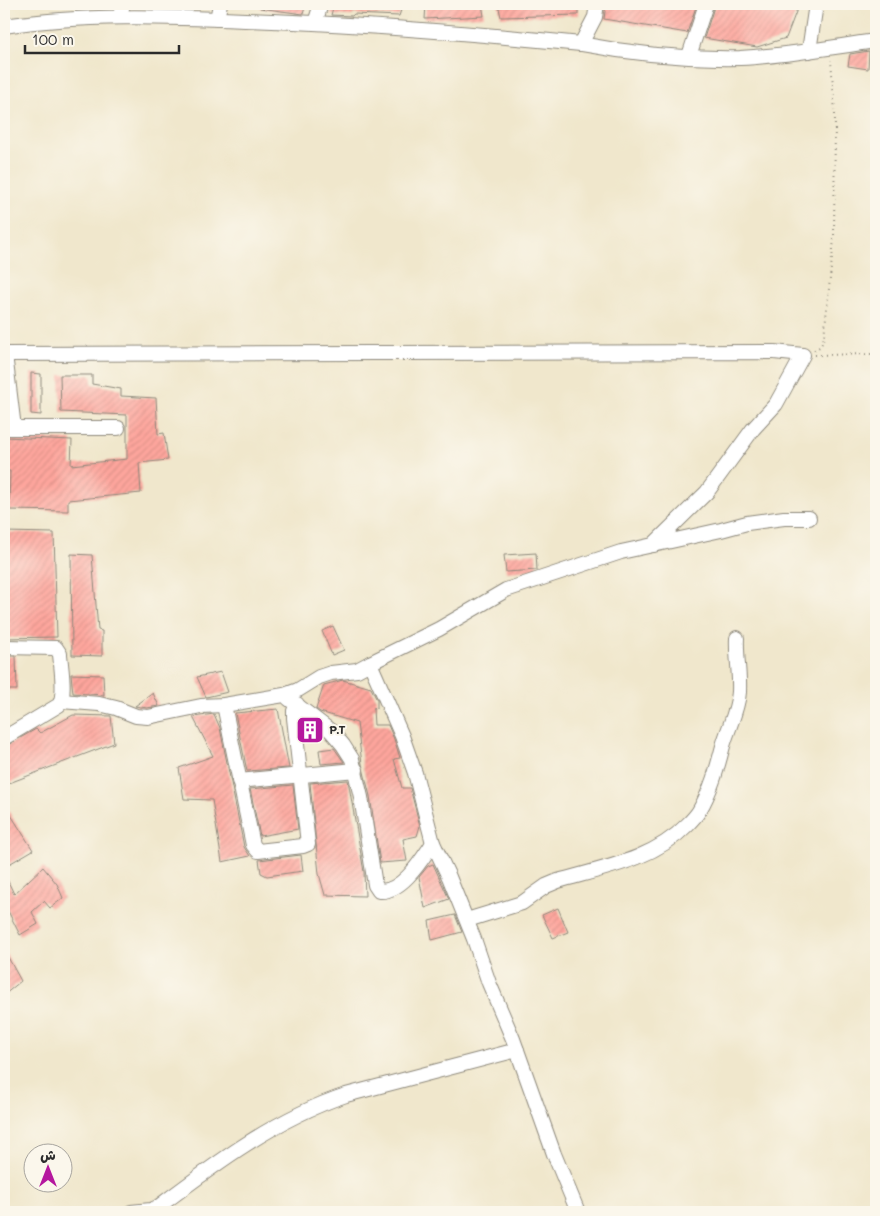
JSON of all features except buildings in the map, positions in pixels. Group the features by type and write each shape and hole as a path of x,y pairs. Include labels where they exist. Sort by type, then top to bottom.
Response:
{"street":[{"path":"217,19 220,4"},
{"path":"315,23 321,4"},
{"path":"581,44 595,17 597,4"},
{"path":"689,56 706,4"},
{"path":"809,51 816,4"},
{"path":"4,26 122,10 217,19 315,23 581,44 618,51 740,58 809,51 876,41"},
{"path":"118,428 9,428 4,354 774,352 803,355 776,404 753,429 707,492 653,545"},
{"path":"61,701 99,704 142,717 201,706 284,695 298,690 319,677 331,673 357,670 439,629 506,590 621,552 747,523 784,518 809,518"},
{"path":"467,920 522,903 546,886 558,881 634,859 660,846 678,834 699,813 714,779 726,734 736,709 739,693 736,654 737,638"},
{"path":"4,647 52,647 58,650 60,654 61,701 53,709 4,738"},
{"path":"370,663 402,736 415,773 433,843 467,920 489,983 517,1050 554,1154 578,1212"},
{"path":"284,695 330,731 343,745 352,759 356,770 374,880 379,891 390,889 409,875 419,865 433,843"},
{"path":"224,704 253,845 258,851 308,844 294,718 297,704"},
{"path":"239,781 356,770"},
{"path":"138,1212 158,1207 207,1170 273,1128 322,1103 517,1050"}],"path":[{"path":"803,355 821,346 824,337 834,239 835,113 830,48"},
{"path":"803,355 876,354"}],"place":[{"name":"P.T","path":"310,730"}]}
